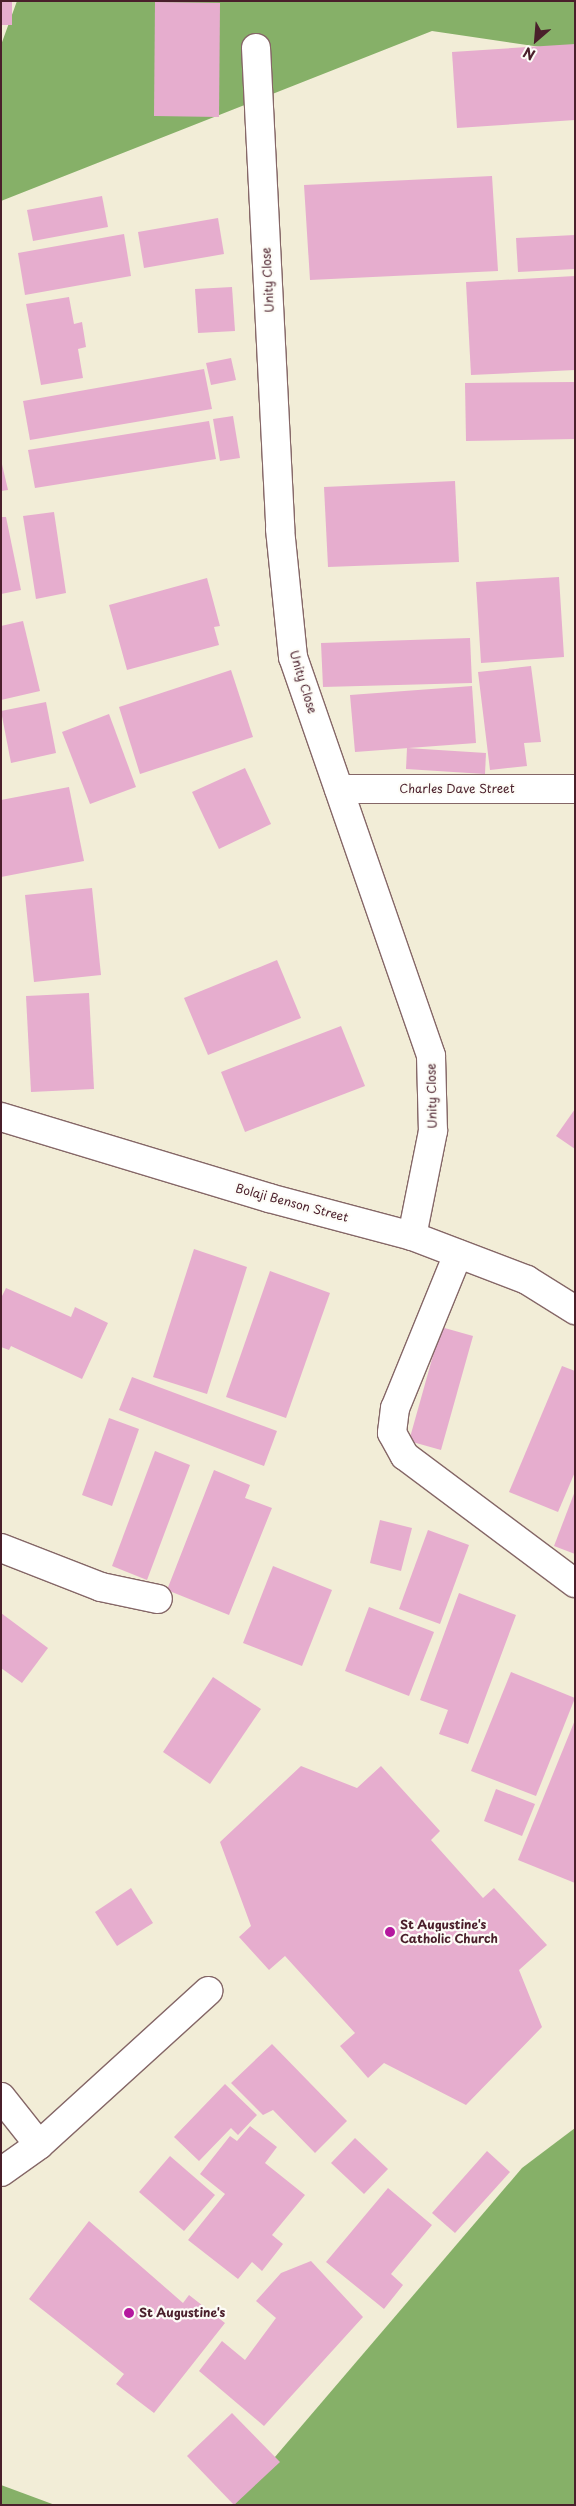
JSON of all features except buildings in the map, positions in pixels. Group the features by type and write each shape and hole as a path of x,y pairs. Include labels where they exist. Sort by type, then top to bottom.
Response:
{"street":[{"name":"Unity Close","path":"256,48 280,529 293,657 431,1056 433,1131 412,1236"},
{"name":"Charles Dave Street","path":"339,789 575,789"},
{"name":"Bolaji Benson Street","path":"1,1118 270,1198 412,1236 527,1280 575,1310"},
{"path":"458,1254 395,1408 392,1433 405,1456 575,1583"},
{"path":"1,1548 101,1587 158,1599"},
{"path":"1,2172 39,2145 208,1990"},
{"path":"1,2097 39,2145"}],"green space":[{"path":"17,1 575,1 575,52 432,31 1,201 1,45"},
{"path":"575,2128 575,2505 234,2505 522,2168"},
{"path":"1,2485 55,2505 1,2505"}],"place":[{"name":"St Augustine's Catholic Church","path":"390,1932"},
{"name":"St Augustine's","path":"129,2313"}]}
